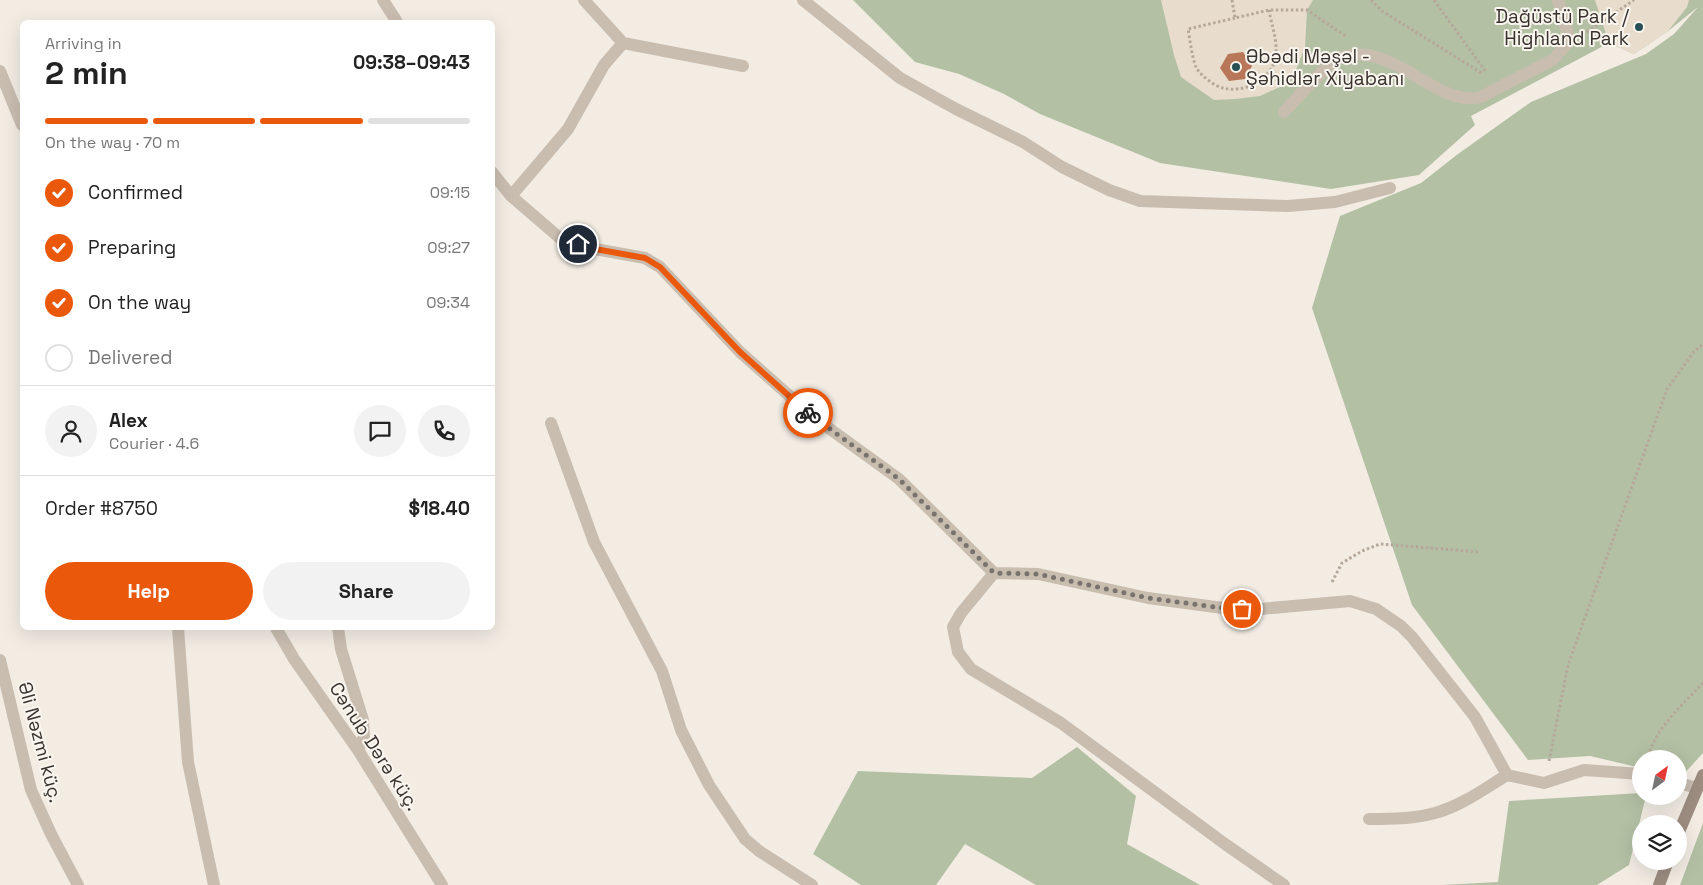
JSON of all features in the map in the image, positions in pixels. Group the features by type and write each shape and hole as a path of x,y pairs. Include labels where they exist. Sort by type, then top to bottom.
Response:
{"street":[{"path":"384,0 396,20"},
{"path":"584,0 623,43 743,66"},
{"path":"803,0 900,78 1023,142 1062,167 1109,190 1140,201 1288,206 1335,202 1390,188"},
{"path":"1284,112 1334,61 1351,55 1371,56 1395,64 1456,97 1471,100 1481,97 1554,59 1568,42 1567,31 1558,0"},
{"path":"511,196 568,129 604,65 623,43"},
{"path":"0,71 20,119"},
{"path":"495,176 511,196 561,239 595,249 645,258 660,267 740,352 812,416 899,479 994,573 1038,574 1148,598 1223,608 1260,609 1350,600 1376,609 1401,626 1412,637 1475,717 1507,775"},
{"path":"551,423 594,542 662,671 681,730 709,785 745,839 759,851 812,885"},
{"path":"994,573 961,613 953,627 958,652 972,669 1061,723 1225,844 1284,885"},
{"path":"178,630 188,762 214,885"},
{"name":"Cənub Dərə küç.","path":"277,630 294,660 358,750 442,885"},
{"path":"338,630 341,649 364,720 364,737 358,750"},
{"name":"Əli Nəzmi küç.","path":"0,660 31,790 50,834 78,885"},
{"path":"1369,820 1410,818 1436,813 1457,804 1507,775 1544,783 1584,770 1632,773"},
{"path":"1686,815 1703,775"},
{"path":"1688,786 1697,788"},
{"path":"1659,885 1665,870"}],"path":[{"path":"1232,0 1234,18"},
{"path":"1371,0 1382,11 1491,79 1434,0"},
{"path":"1568,42 1603,23 1634,0"},
{"path":"1269,10 1276,52 1271,71 1259,82 1239,88 1223,88 1208,80 1196,67 1188,29 1269,10 1307,10 1342,34"},
{"path":"1544,783 1568,665 1667,389 1693,353 1703,344"},
{"path":"1321,603 1342,563 1362,551 1380,544 1480,552"},
{"path":"1650,750 1668,720 1703,683"}],"green space":[{"path":"853,0 1703,0 1703,753 1688,769 1688,750 1632,750 1632,766 1590,756 1528,760 1412,605 1312,308 1340,216 1421,183 1531,102 1646,54 1674,34 1698,7 1668,31 1634,54 1609,43 1471,116 1475,125 1419,175 1331,189 1160,163 1040,114 1004,94 959,74 915,62"},
{"path":"1077,747 1136,796 1127,844 1200,885 1036,885 965,844 936,885 861,885 813,854 858,771 1032,778"},
{"path":"1632,794 1632,805 1644,805 1641,815 1632,815 1632,853 1629,865 1597,885 1442,885 1498,882 1509,801"},
{"path":"1703,823 1703,885 1680,885"}],"shaded area":[{"path":"1161,0 1313,0 1307,10 1305,47 1295,72 1282,86 1260,96 1214,100 1181,77"},
{"name":"Dağüstü Park / Highland Park","path":"1595,0 1689,0 1687,7 1668,31 1634,54 1609,43"}],"building":[{"name":"Əbədi Məşəl - Şəhidlər Xiyabanı","path":"1243,52 1252,66 1245,79 1229,81 1220,68 1228,54"}],"way so far":[{"path":"808,413 899,479 994,573 1038,574 1148,598 1242,609"}],"place":[{"name":"Dağüstü Park / Highland Park","path":"1639,27"},
{"name":"Əbədi Məşəl - Şəhidlər Xiyabanı","path":"1236,67"}],"route":[{"path":"578,244 645,258 660,267 740,352 808,413"}]}
